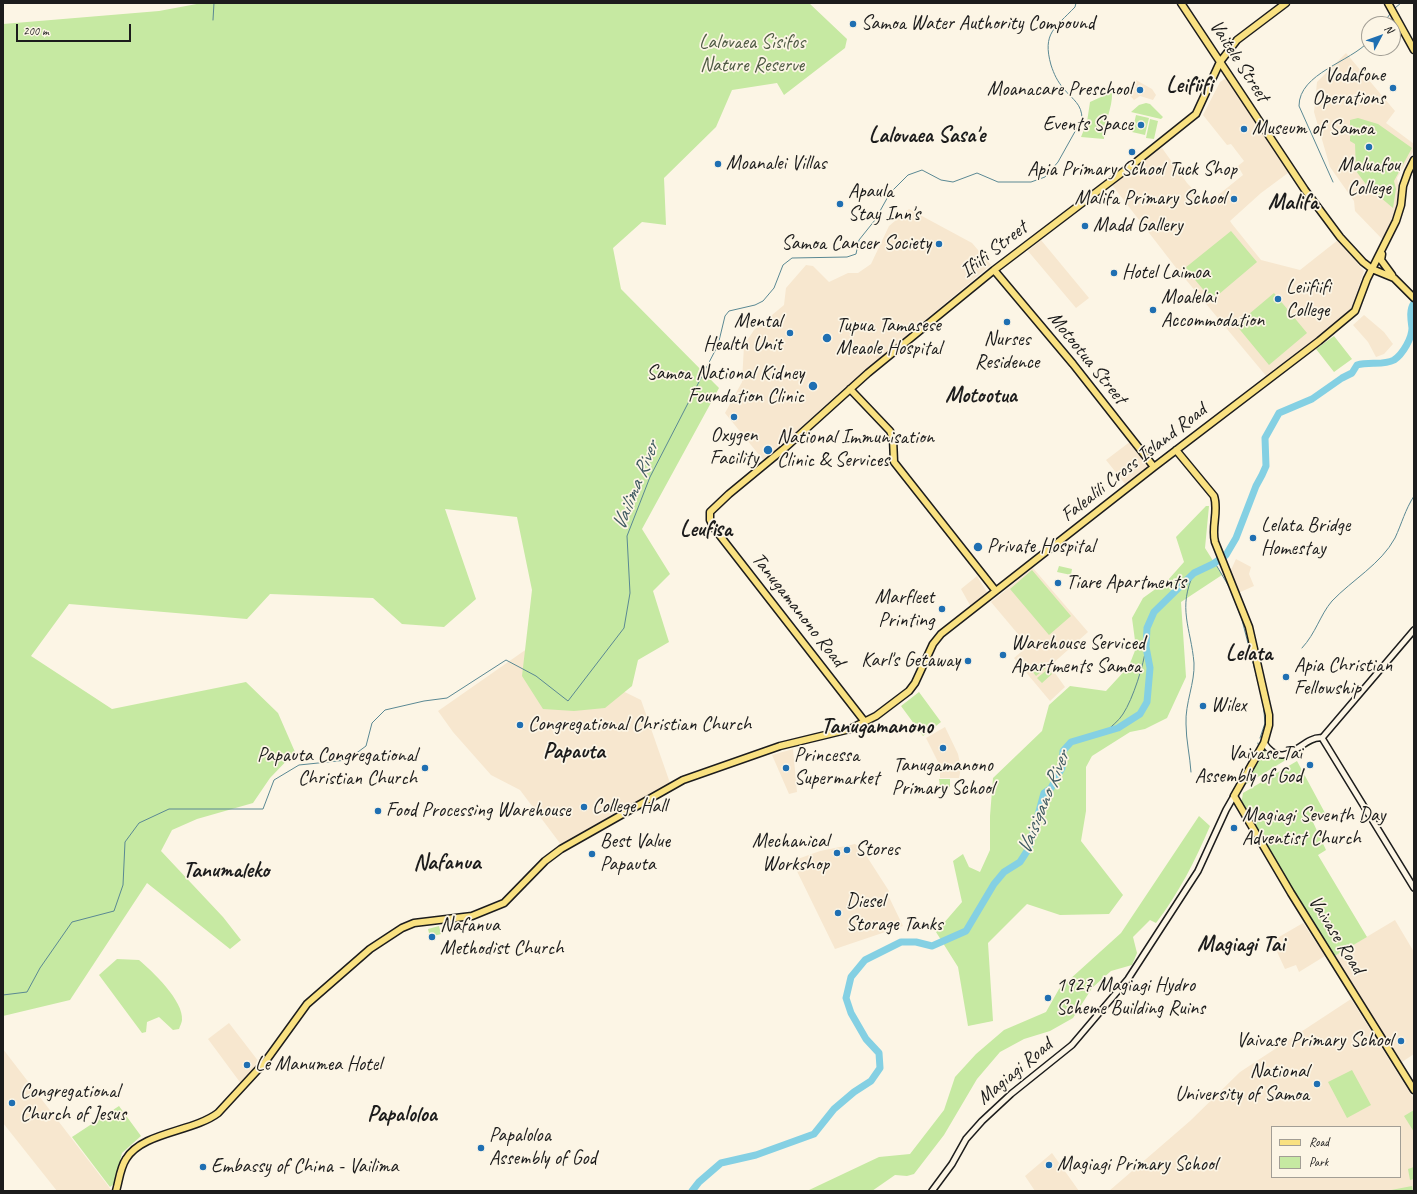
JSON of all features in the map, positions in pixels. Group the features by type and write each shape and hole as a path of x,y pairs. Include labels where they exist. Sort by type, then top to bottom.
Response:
{"main road":[{"name":"Vaitele Street","path":"1181,3 1305,190 1349,247 1372,269 1394,278"},
{"name":"Ifiifi Street","path":"710,516 714,507 786,447 850,389 994,270 1196,114 1220,62 1237,40 1286,3"},
{"path":"1388,3 1414,50"},
{"name":"Falealili Cross Island Road","path":"116,1191 124,1160 133,1150 148,1141 210,1120 264,1062 307,1004 361,956 402,928 414,923 472,916 504,903 545,861 561,849 683,780 780,746 850,728 865,722 886,709 909,691 918,678 933,644 941,634 995,590 1319,341 1355,311 1372,269 1396,221 1401,205 1403,186 1414,160"},
{"path":"1384,247 1381,260 1394,278 1414,298"},
{"name":"Motootua Street","path":"994,270 1073,364 1154,467"},
{"path":"850,389 890,431 893,438 894,462 995,590"},
{"path":"1176,450 1214,496 1216,511 1213,535 1249,627 1265,691 1269,725 1264,743 1234,796"},
{"name":"Tanugamanono Road","path":"710,516 711,524 717,532 865,722"},
{"name":"Vaivase Road","path":"1234,796 1291,893 1414,1090"}],"street":[{"path":"1264,743 1272,752 1280,755 1298,749 1316,738 1322,738 1414,630"},
{"path":"1322,738 1414,888"},
{"name":"Magiagi Road","path":"932,1191 952,1164 966,1139 982,1121 1011,1094 1072,1045 1128,979 1198,871 1234,796"}],"shaded area":[{"name":"Maluafou College","path":"1346,53 1395,111 1386,123 1414,144 1414,150 1397,178 1399,189 1394,217 1383,240 1355,211 1354,201 1330,167 1314,112 1317,82"},
{"path":"1226,78 1286,167 1288,173 1261,193 1230,221 1232,224 1261,260 1300,270 1338,240 1364,271 1352,307 1347,316 1328,328 1267,377 1177,269 1112,185 1155,151 1162,148 1187,183 1207,204 1243,175 1238,166 1244,161 1231,144 1227,145 1203,115 1220,82"},
{"name":"Moanacare Preschool","path":"1136,80 1152,89 1156,95 1153,100 1140,96 1134,100 1126,91"},
{"name":"Tupua Tamasese Meaole Hospital","path":"909,209 972,243 991,265 842,390 764,461 725,413 742,382 744,345 754,330 784,305 786,288 806,265 813,266 829,282 848,273 858,273 871,264 889,226"},
{"path":"1041,240 1089,298 1076,308 1028,251"},
{"path":"1364,315 1384,332 1393,344 1384,354 1376,357 1368,342 1353,325"},
{"path":"1131,441 1151,466 1126,485 1106,460"},
{"path":"1236,559 1251,567 1249,574 1254,586 1238,593 1230,572"},
{"path":"1033,568 1088,632 1050,666 1065,687 1050,701 1014,658 1028,646 991,602"},
{"path":"977,576 988,594 971,607 961,589"},
{"path":"531,646 641,700 670,783 562,846 520,790 491,775 453,732 438,711"},
{"name":"Tanugamanono Primary School","path":"945,727 958,754 961,768 959,778 940,778 940,766 926,738"},
{"path":"793,749 797,792 789,794 772,755"},
{"path":"855,844 862,849 889,891 888,895 903,926 835,949 792,861 820,851"},
{"path":"1395,920 1414,952 1414,1054 1402,1062 1333,957"},
{"path":"1303,923 1325,956 1299,972 1296,965 1285,969 1272,941"},
{"name":"National University of Samoa","path":"1351,999 1414,1099 1414,1191 1109,1191 1190,1121 1240,1072"},
{"path":"229,1023 259,1062 258,1066 242,1085 208,1039"},
{"path":"3,1049 112,1191 57,1191 3,1123"},
{"name":"Magiagi Primary School","path":"1052,1153 1079,1191 1035,1191 1025,1176"}],"green space":[{"name":"Lalovaea Sisifos Nature Reserve","path":"202,3 809,3 847,39 845,48 784,95 777,83 732,90 716,127 664,178 666,225 642,222 613,248 621,289 719,388 642,529 670,574 653,591 669,642 638,660 632,686 605,708 574,711 543,709 522,676 532,590 517,517 445,509 476,599 444,627 402,624 373,598 270,594 247,619 69,604 31,656 112,709 246,682 278,713 295,752 270,778 253,803 197,819 172,830 161,851 223,917 241,940 230,949 147,883 70,1000 3,1016 3,24 159,11"},
{"path":"1112,92 1104,139 1081,137 1087,122 1090,102"},
{"path":"1146,103 1150,104 1163,117 1161,119 1131,112 1139,105"},
{"name":"Events Space","path":"1136,115 1149,118 1145,135 1132,132"},
{"path":"1358,118 1378,124 1412,148 1394,181 1396,189 1393,208 1368,187 1356,171 1355,144 1350,141 1350,120"},
{"path":"1150,119 1158,121 1154,139 1146,138"},
{"path":"1231,231 1257,262 1212,300 1185,268"},
{"path":"1274,293 1307,333 1269,365 1236,325"},
{"path":"1334,336 1352,359 1334,372 1316,349"},
{"path":"1206,506 1209,506 1205,548 1222,575 1181,602 1186,677 1167,718 1145,729 1130,732 1092,756 1086,767 1086,811 1081,841 1123,895 1109,914 1060,915 1027,904 988,943 993,1021 968,1026 958,967 936,932 962,902 953,861 963,854 969,867 980,872 990,850 990,816 993,778 1042,731 1049,705 1070,686 1106,691 1129,666 1136,648 1132,618 1143,598 1168,580 1184,562 1176,537"},
{"path":"1059,566 1072,569 1071,575 1057,572"},
{"path":"1032,570 1071,616 1049,635 1010,589"},
{"path":"1042,662 1046,668 1036,676 1032,671"},
{"path":"1048,669 1052,674 1042,683 1037,678"},
{"path":"919,692 941,722 923,736 901,706"},
{"path":"1317,741 1243,786 1242,785 1264,751 1276,758 1284,757"},
{"path":"1297,761 1325,813 1312,820 1326,850 1318,855 1367,937 1333,957 1241,805 1243,793"},
{"path":"939,779 950,779 950,787 940,787"},
{"path":"1199,816 1210,826 1186,876 1164,912 1156,923 1150,920 1133,937 1137,953 1132,965 1111,971 1092,988 1073,1018 1050,1031 1024,1039 1000,1052 977,1079 944,1135 914,1174 907,1176 895,1175 872,1191 807,1191 879,1157 910,1154 944,1110 955,1077 976,1054 1004,1030 1046,1012 1059,989 1121,933"},
{"path":"439,926 441,934 430,937 428,929"},
{"path":"117,959 139,960 166,987 178,1004 181,1012 182,1021 179,1029 173,1030 159,1017 147,1022 146,1032 142,1033 99,975"},
{"path":"1352,1070 1371,1105 1347,1118 1328,1082"},
{"path":"119,1106 141,1136 122,1153 114,1184 110,1187 72,1137"},
{"path":"1414,1110 1414,1132 1404,1116"},
{"path":"1414,1167 1414,1179 1410,1180 1408,1169"},
{"path":"1412,1186 1413,1191 1386,1191"}],"waterway":[{"path":"213,20 214,3"},
{"name":"Vailima River","path":"3,995 27,992 40,968 72,922 114,911 123,885 125,842 139,823 169,809 263,809 274,780 299,765 347,760 366,746 372,723 385,710 424,701 447,698 506,660 536,676 568,701 624,628 630,593 627,536 650,477 718,345 725,316 729,311 755,305 763,301 774,288 783,265 792,258 847,257 856,254 859,240 875,220 890,193 908,175 922,170 941,180 953,182 977,173 998,182 1031,182 1045,177 1058,162 1082,119 1079,106 1062,86 1055,74 1051,65 1048,45 1052,32 1075,7 1076,3"},
{"path":"1395,8 1401,3"},
{"path":"1333,182 1299,106 1301,95 1307,85 1316,76 1361,48"},
{"name":"Vaisigano River","path":"692,1191 699,1182 721,1163 756,1155 814,1134 834,1109 854,1092 871,1081 880,1068 879,1053 866,1039 851,1013 846,998 851,977 865,960 901,942 916,942 932,946 966,931 994,884 1004,872 1020,862 1029,848 1044,793 1051,788 1062,768 1063,751 1071,742 1118,728 1140,714 1147,702 1150,668 1146,647 1147,628 1154,612 1194,573 1213,564 1226,555 1236,538 1256,486 1266,466 1265,438 1279,413 1312,399 1342,378 1352,373 1357,365 1366,363 1385,363 1394,360 1404,350 1409,341 1412,332 1411,312 1414,303"},
{"path":"1302,648 1332,601 1374,564 1389,547 1395,538 1414,496"},
{"path":"1215,563 1231,590"},
{"path":"1191,772 1186,716 1193,678 1194,663 1186,618 1186,597 1194,573"},
{"path":"1235,601 1241,617"},
{"path":"1242,620 1250,651"},
{"path":"1106,732 1121,717 1131,700 1146,647"},
{"path":"1251,655 1255,670"},
{"path":"1258,681 1259,686"},
{"path":"1260,738 1265,723 1263,701"}],"place":[{"name":"Samoa Water Authority Compound","path":"853,24"},
{"name":"Vodafone Operations","path":"1393,88"},
{"name":"Moanacare Preschool","path":"1140,90"},
{"name":"Events Space","path":"1141,125"},
{"name":"Museum of Samoa","path":"1244,129"},
{"name":"Maluafou College","path":"1369,147"},
{"name":"Apia Primary School Tuck Shop","path":"1132,152"},
{"name":"Moanalei Villas","path":"718,164"},
{"name":"Malifa Primary School","path":"1234,199"},
{"name":"Apaula Stay Inn's","path":"840,204"},
{"name":"Madd Gallery","path":"1085,226"},
{"name":"Samoa Cancer Society","path":"939,244"},
{"name":"Hotel Laimoa","path":"1114,273"},
{"name":"Leiifiifi College","path":"1278,299"},
{"name":"Moalelai Accommodation","path":"1153,310"},
{"name":"Nurses Residence","path":"1007,322"},
{"name":"Mental Health Unit","path":"790,333"},
{"name":"Tupua Tamasese Meaole Hospital","path":"827,338"},
{"name":"Samoa National Kidney Foundation Clinic","path":"813,386"},
{"name":"Oxygen Facility","path":"734,417"},
{"name":"National Immunisation Clinic & Services","path":"768,450"},
{"name":"Lelata Bridge Homestay","path":"1253,538"},
{"name":"Private Hospital","path":"978,547"},
{"name":"Tiare Apartments","path":"1058,583"},
{"name":"Marfleet Printing","path":"942,609"},
{"name":"Warehouse Serviced Apartments Samoa","path":"1003,655"},
{"name":"Karl's Getaway","path":"968,661"},
{"name":"Apia Christian Fellowship","path":"1286,677"},
{"name":"Wilex","path":"1203,706"},
{"name":"Congregational Christian Church","path":"520,725"},
{"name":"Tanugamanono Primary School","path":"943,748"},
{"name":"Vaivase Tai Assembly of God","path":"1310,765"},
{"name":"Papauta Congregational Christian Church","path":"425,768"},
{"name":"Princessa Supermarket","path":"786,768"},
{"name":"College Hall","path":"584,807"},
{"name":"Food Processing Warehouse","path":"378,811"},
{"name":"Magiagi Seventh Day Adventist Church","path":"1234,828"},
{"name":"Stores","path":"847,850"},
{"name":"Mechanical Workshop","path":"837,853"},
{"name":"Best Value Papauta","path":"592,854"},
{"name":"Diesel Storage Tanks","path":"838,913"},
{"name":"Nafanua Methodist Church","path":"432,937"},
{"name":"1927 Magiagi Hydro Scheme Building Ruins","path":"1048,998"},
{"name":"Vaivase Primary School","path":"1401,1041"},
{"name":"Le Manumea Hotel","path":"247,1065"},
{"name":"National University of Samoa","path":"1317,1084"},
{"name":"Congregational Church of Jesus","path":"12,1103"},
{"name":"Papaloloa Assembly of God","path":"481,1148"},
{"name":"Magiagi Primary School","path":"1049,1165"},
{"name":"Embassy of China - Vailima","path":"203,1167"}],"district":[{"name":"Leifiifi","path":"1189,86"},
{"name":"Lalovaea Sasa'e","path":"927,136"},
{"name":"Malifa","path":"1293,203"},
{"name":"Motootua","path":"981,396"},
{"name":"Leufisa","path":"706,530"},
{"name":"Lelata","path":"1249,654"},
{"name":"Tanugamanono","path":"877,727"},
{"name":"Papauta","path":"574,752"},
{"name":"Nafanua","path":"447,863"},
{"name":"Tanumaleko","path":"226,871"},
{"name":"Magiagi Tai","path":"1241,945"},
{"name":"Papaloloa","path":"402,1115"}]}
